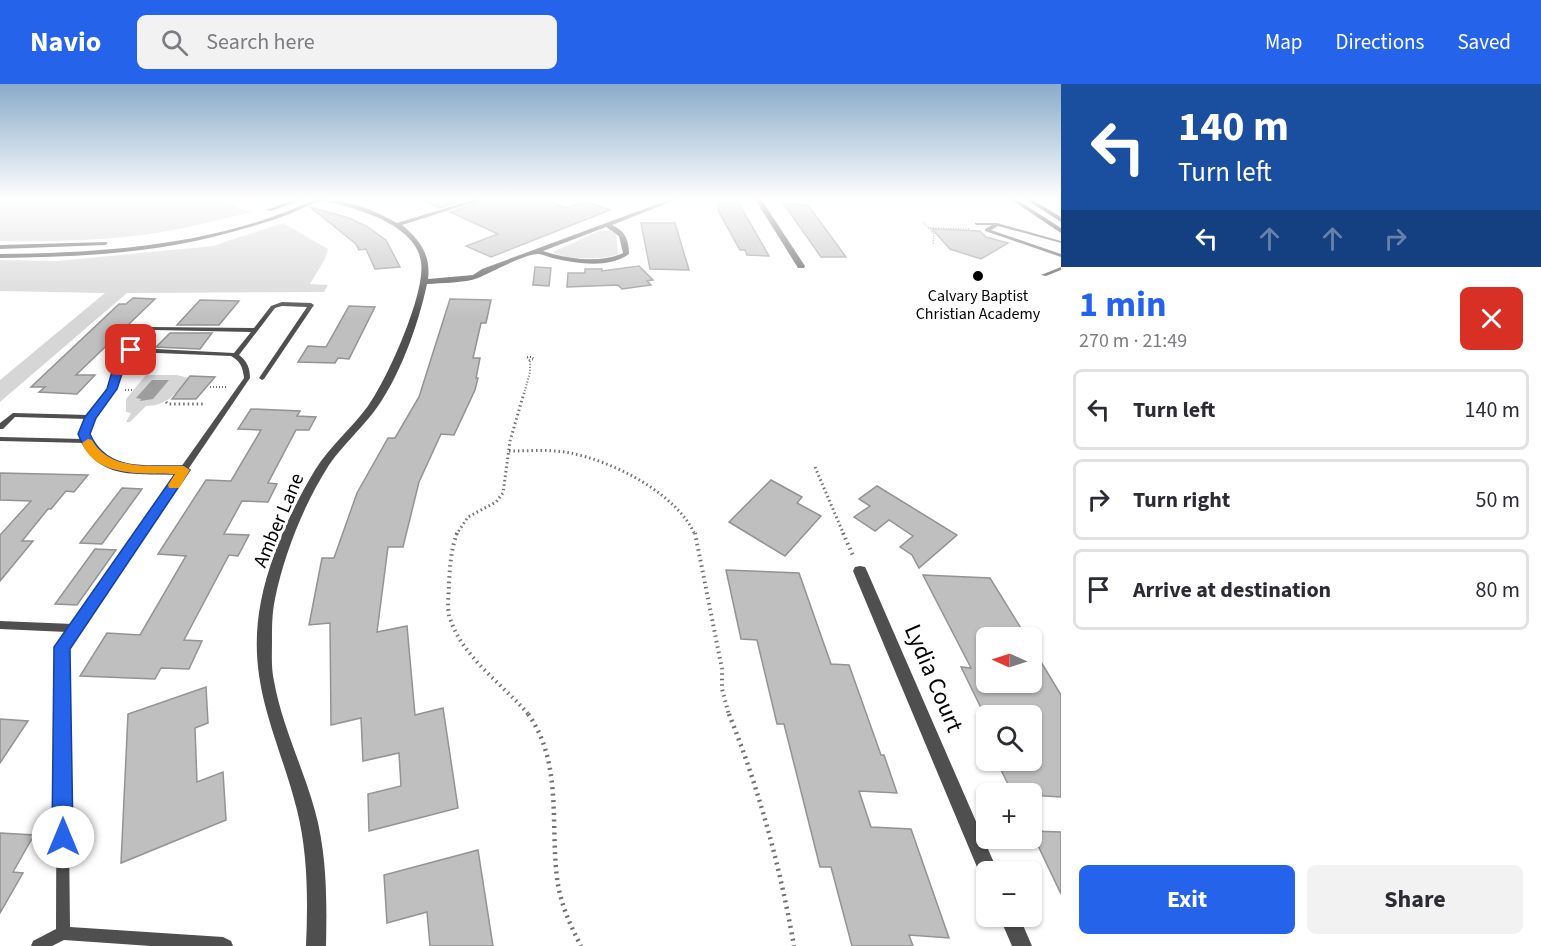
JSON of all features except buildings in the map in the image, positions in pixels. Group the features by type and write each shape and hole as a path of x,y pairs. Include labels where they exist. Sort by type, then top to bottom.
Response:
{"street":[{"path":"0,256 82,254 200,239"},
{"name":"Amber Lane","path":"316,946 314,871 306,812 272,711 266,683 267,602 278,564 319,472 335,448 370,411 388,382 425,280 424,258 414,239"},
{"path":"425,280 475,277 485,271 571,239"},
{"path":"539,252 570,260 620,258 626,254 625,239"},
{"path":"784,239 801,266"},
{"path":"0,247 52,247 117,242"},
{"name":"Lydia Court","path":"860,571 985,861"},
{"path":"1014,927 1022,946"}],"lane":[{"path":"1013,239 1061,256"},
{"path":"1044,275 1061,267"},
{"path":"235,356 273,307 282,304 311,305 262,378"},
{"path":"184,470 129,469 106,463 90,449 84,434 91,417 112,389 118,368 131,350 153,328 254,330"},
{"path":"63,933 62,647 247,378 247,369 242,359 235,356 217,352 131,350"},
{"path":"0,427 13,415 91,417"},
{"path":"0,440 87,441"},
{"path":"0,625 75,628"},
{"path":"38,946 63,933 226,946"}],"path":[{"path":"933,239 933,245"},
{"path":"530,361 530,372 509,450 501,499 477,511 462,525 453,539 450,553 449,615 460,638 479,663 530,717 538,730 552,782 556,871 560,897 568,922 581,946"},
{"path":"120,390 134,390"},
{"path":"166,402 168,404 205,404"},
{"path":"509,450 543,450 572,454 605,465 647,484 678,510 690,524 699,551 722,669 725,704 765,813 788,904 794,946"},
{"path":"815,467 860,571"}],"shaded area":[{"path":"0,239 90,239 46,241"},
{"path":"234,239 311,239 328,249 325,259 310,284 328,285 324,292 127,293 0,402 0,380 105,293 0,291 0,260 57,261 213,246"},
{"path":"581,239 617,239 618,254 585,258 566,257 553,252"},
{"path":"146,375 177,375 189,378 170,398 160,404 146,406 130,422 126,422 131,413 126,412 126,399"},
{"path":"152,380 169,380 153,399 140,401 141,399 136,398"}],"slow traffic":[{"path":"88,443 90,449 106,463 129,469 184,470 174,485"}],"place":[{"name":"Calvary Baptist Christian Academy","path":"978,276"}],"route":[{"path":"63,837 62,647 184,470 129,469 106,463 90,449 84,434 91,417 112,389 118,368 131,350"}]}
